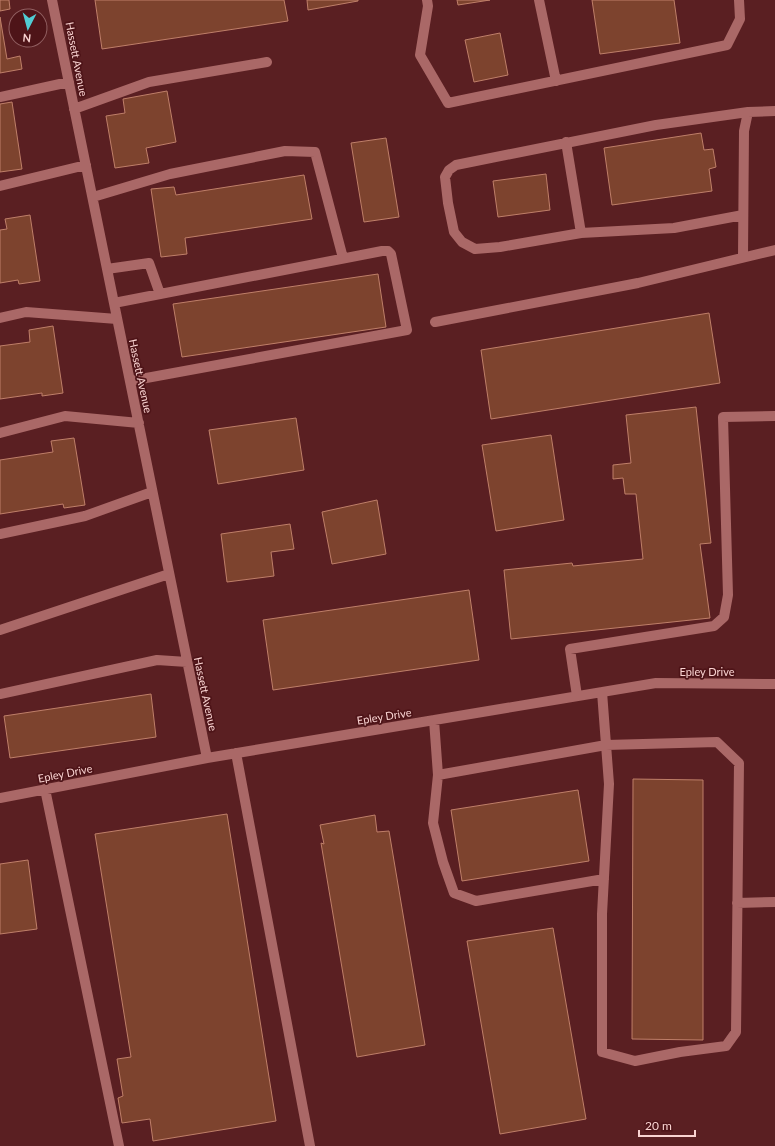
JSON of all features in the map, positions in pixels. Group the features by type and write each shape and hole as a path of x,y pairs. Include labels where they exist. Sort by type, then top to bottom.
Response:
{"street":[{"name":"Hassett Avenue","path":"52,0 207,758"},
{"path":"427,0 428,6 420,55 448,103 727,45 740,20 739,0"},
{"path":"539,0 556,80"},
{"path":"74,109 149,82 267,62"},
{"path":"0,97 69,82"},
{"path":"743,256 744,131 748,112"},
{"path":"743,215 674,228 581,233 500,247 475,249 462,242 454,232 448,203 445,177 449,170 456,165 566,142 656,125 748,112 775,112"},
{"path":"566,142 581,233"},
{"path":"93,197 170,174 285,151 315,152 342,258"},
{"path":"0,186 86,165"},
{"path":"435,322 638,283 743,256 775,250"},
{"path":"114,303 342,258 388,251 391,254 407,330 130,380"},
{"path":"107,269 149,263 160,294"},
{"path":"0,318 26,312 117,319"},
{"path":"0,433 65,416 139,423"},
{"path":"577,696 570,649 714,626 724,617 728,595 723,417 775,416"},
{"path":"0,534 85,516 152,492"},
{"path":"0,630 169,574"},
{"path":"0,694 157,660 187,662"},
{"name":"Epley Drive","path":"0,798 207,758 656,683 775,684"},
{"path":"438,775 606,745 717,742 739,763 736,1032 726,1046 635,1061 602,1052 604,879 609,784 606,745 602,692"},
{"path":"434,720 438,775 434,823 443,862 454,893 476,901 604,879"},
{"path":"236,753 310,1146"},
{"path":"45,789 119,1146"},
{"path":"737,903 775,902"}],"building":[{"path":"0,0 9,0 10,8 0,11"},
{"path":"95,0 284,0 288,21 102,49"},
{"path":"307,0 358,0 358,1 308,10"},
{"path":"457,0 490,0 458,5"},
{"path":"592,0 674,0 680,43 600,54"},
{"path":"0,17 7,59 20,56 22,69 0,73"},
{"path":"500,33 508,75 474,82 465,40"},
{"path":"167,91 176,142 146,148 149,163 115,168 106,116 125,113 123,99"},
{"path":"12,102 22,169 0,172 0,104"},
{"path":"701,133 704,150 713,149 716,167 709,169 712,191 612,205 604,148"},
{"path":"386,138 399,217 364,222 351,143"},
{"path":"546,174 550,210 498,217 493,181"},
{"path":"304,175 312,219 185,238 187,254 161,257 151,189 174,187 176,195"},
{"path":"30,215 40,281 19,284 18,280 0,283 0,230 7,229 5,219"},
{"path":"378,274 386,327 182,357 173,304"},
{"path":"709,313 720,383 491,419 481,350"},
{"path":"53,326 63,393 42,396 42,393 0,399 0,346 30,342 29,330"},
{"path":"696,407 711,543 700,544 710,618 511,639 504,570 572,563 573,566 643,559 636,494 625,494 623,478 613,479 613,465 631,463 626,415"},
{"path":"296,418 304,470 218,484 209,430"},
{"path":"551,435 564,520 496,531 482,445"},
{"path":"74,438 85,505 64,508 63,504 0,514 0,460 53,452 51,441"},
{"path":"377,500 386,554 332,564 322,512"},
{"path":"290,524 294,549 271,552 274,576 227,582 221,534"},
{"path":"469,590 479,660 273,690 263,620"},
{"path":"151,694 156,737 10,758 4,716"},
{"path":"633,779 703,780 703,1040 632,1039"},
{"path":"578,790 589,861 462,881 451,810"},
{"path":"227,814 276,1121 153,1141 150,1119 122,1123 118,1098 123,1096 117,1059 131,1057 95,834"},
{"path":"375,815 377,832 389,831 425,1045 357,1057 321,843 324,844 320,825"},
{"path":"28,860 37,929 0,934 0,864"},
{"path":"553,928 586,1119 500,1134 467,941"}]}
